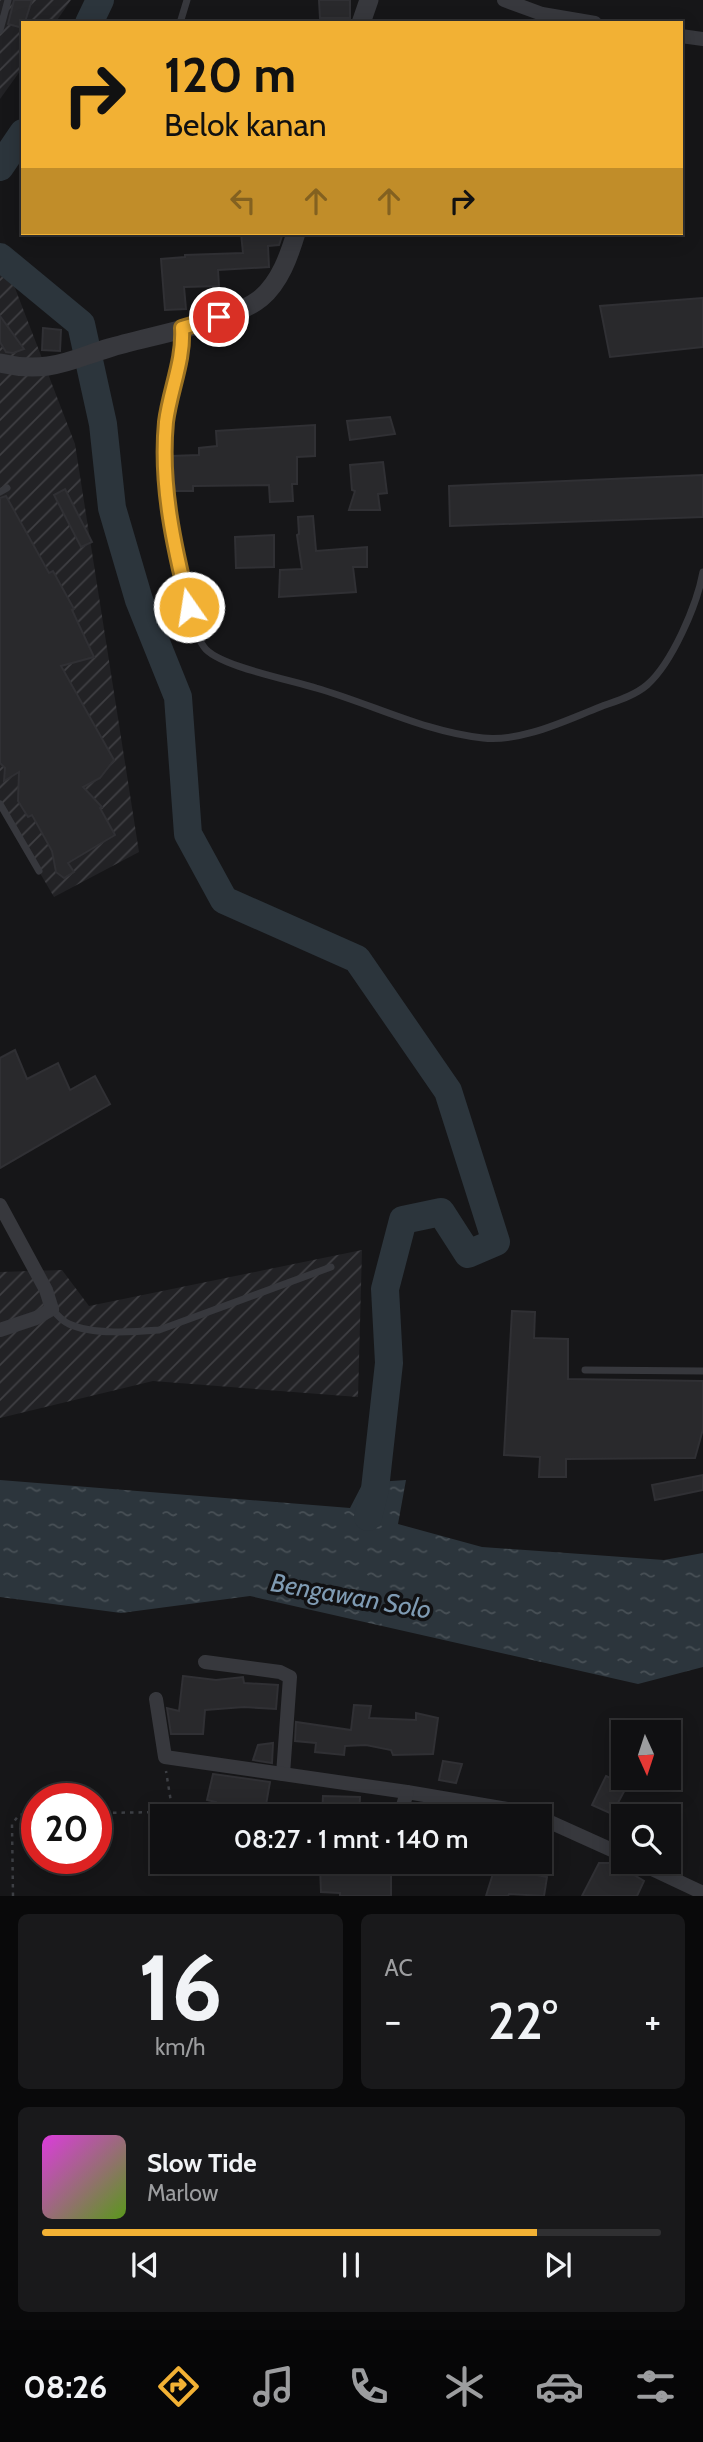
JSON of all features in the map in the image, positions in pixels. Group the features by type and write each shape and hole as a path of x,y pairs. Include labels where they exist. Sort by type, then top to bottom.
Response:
{"street":[{"path":"363,21 369,0"},
{"path":"504,0 542,14 582,21"},
{"path":"683,36 703,39"},
{"path":"0,363 37,367 77,360 106,349 239,311 261,298 278,278 295,235"},
{"path":"0,1205 46,1290 52,1309 36,1318 0,1330"},
{"path":"205,1662 280,1672 290,1677 283,1774"},
{"path":"156,1699 165,1757 478,1804"},
{"path":"404,1804 407,1792"},
{"path":"552,1823 611,1850"},
{"path":"663,1874 703,1893"}],"lane":[{"path":"0,30 8,0"},
{"path":"181,21 187,0"},
{"path":"182,328 182,354 170,395 166,424 166,488 194,625 203,646 213,657 233,666 342,695 424,726 484,738 502,738 558,723 634,694 649,684 668,659 687,621 703,572"},
{"path":"0,804 39,871"},
{"path":"52,1309 69,1324 82,1328 135,1332 159,1329 331,1268"},
{"path":"585,1370 703,1371"}],"path":[{"path":"112,1813 169,1810 171,1802 165,1757"},
{"path":"13,1896 12,1824 21,1815"}],"shaded area":[{"path":"0,0 71,0 56,21 21,21 21,70 0,99"},
{"path":"0,249 75,444 139,852 54,897 0,805"},
{"path":"362,1250 358,1397 153,1381 0,1418 0,1272 62,1270 89,1306"}],"water":[{"name":"Bengawan Solo","path":"0,1480 350,1508 363,1483 406,1480 398,1524 482,1547 664,1560 703,1553 703,1667 638,1684 250,1596 121,1613 0,1597"}],"building":[{"path":"14,0 32,0 25,21 21,21 21,27 8,24"},
{"path":"319,0 350,0 350,18 320,18"},
{"path":"241,235 282,235 279,245 268,246 269,267 218,270 219,286 184,287 186,309 165,310 161,259 185,255 243,253"},
{"path":"703,298 703,347 610,357 600,306"},
{"path":"0,316 24,349 13,353 6,352 0,342"},
{"path":"43,328 61,330 60,351 42,350"},
{"path":"390,417 395,434 350,440 347,421"},
{"path":"315,425 315,456 297,457 297,484 292,484 293,501 270,502 269,485 193,486 193,491 175,491 171,456 199,455 199,448 217,446 216,431"},
{"path":"383,462 387,493 378,494 380,510 349,510 355,491 352,490 350,465"},
{"path":"703,475 703,517 450,526 449,486"},
{"path":"65,489 92,542 81,547 54,495"},
{"path":"6,496 49,573 53,571 74,609 72,610 94,657 61,666 114,760 100,778 83,787 102,807 100,808 115,835 68,863 74,872 64,878 56,872 52,851 32,815 28,817 18,801 19,772 4,781 5,768 0,763 0,498"},
{"path":"313,516 316,551 367,547 367,567 353,567 356,592 279,597 280,570 302,569 297,535 298,517"},
{"path":"274,535 274,567 236,568 235,537"},
{"path":"15,1050 27,1079 58,1063 70,1090 95,1076 110,1104 0,1168 0,1058"},
{"path":"512,1311 535,1312 534,1338 568,1339 568,1379 703,1381 703,1429 695,1458 566,1459 566,1477 539,1477 540,1457 504,1455"},
{"path":"703,1475 703,1490 655,1500 652,1485"},
{"path":"183,1676 216,1680 243,1677 244,1683 278,1685 276,1709 244,1707 205,1710 203,1734 171,1734 167,1708 179,1711"},
{"path":"354,1705 371,1706 369,1718 416,1720 416,1713 438,1718 433,1754 393,1755 391,1750 366,1745 345,1746 344,1755 315,1752 316,1743 295,1741 296,1722 351,1730"},
{"path":"273,1743 272,1763 253,1760 258,1745"},
{"path":"443,1761 462,1764 456,1783 439,1780"},
{"path":"213,1774 270,1782 266,1804 215,1804 207,1800"},
{"path":"606,1776 611,1778 611,1790 625,1790 617,1804 611,1804 611,1814 592,1805"},
{"path":"323,1796 360,1797 360,1804 323,1804"},
{"path":"599,1863 611,1863 611,1874 632,1874 644,1881 637,1896 582,1896"},
{"path":"320,1874 391,1874 391,1896 340,1896 340,1893 321,1892"},
{"path":"493,1874 532,1874 547,1877 544,1896 486,1896"}],"waterway":[{"path":"90,21 100,0"},
{"path":"0,167 21,136"},
{"path":"0,257 81,324 103,424 112,508 139,600 178,697 188,834 224,900 357,959 448,1091 496,1242 468,1254 441,1212 403,1220 385,1289 389,1363 375,1489 368,1517"}],"route":[{"path":"189,607 166,488 166,424 170,395 182,354 182,328 219,317"}]}
